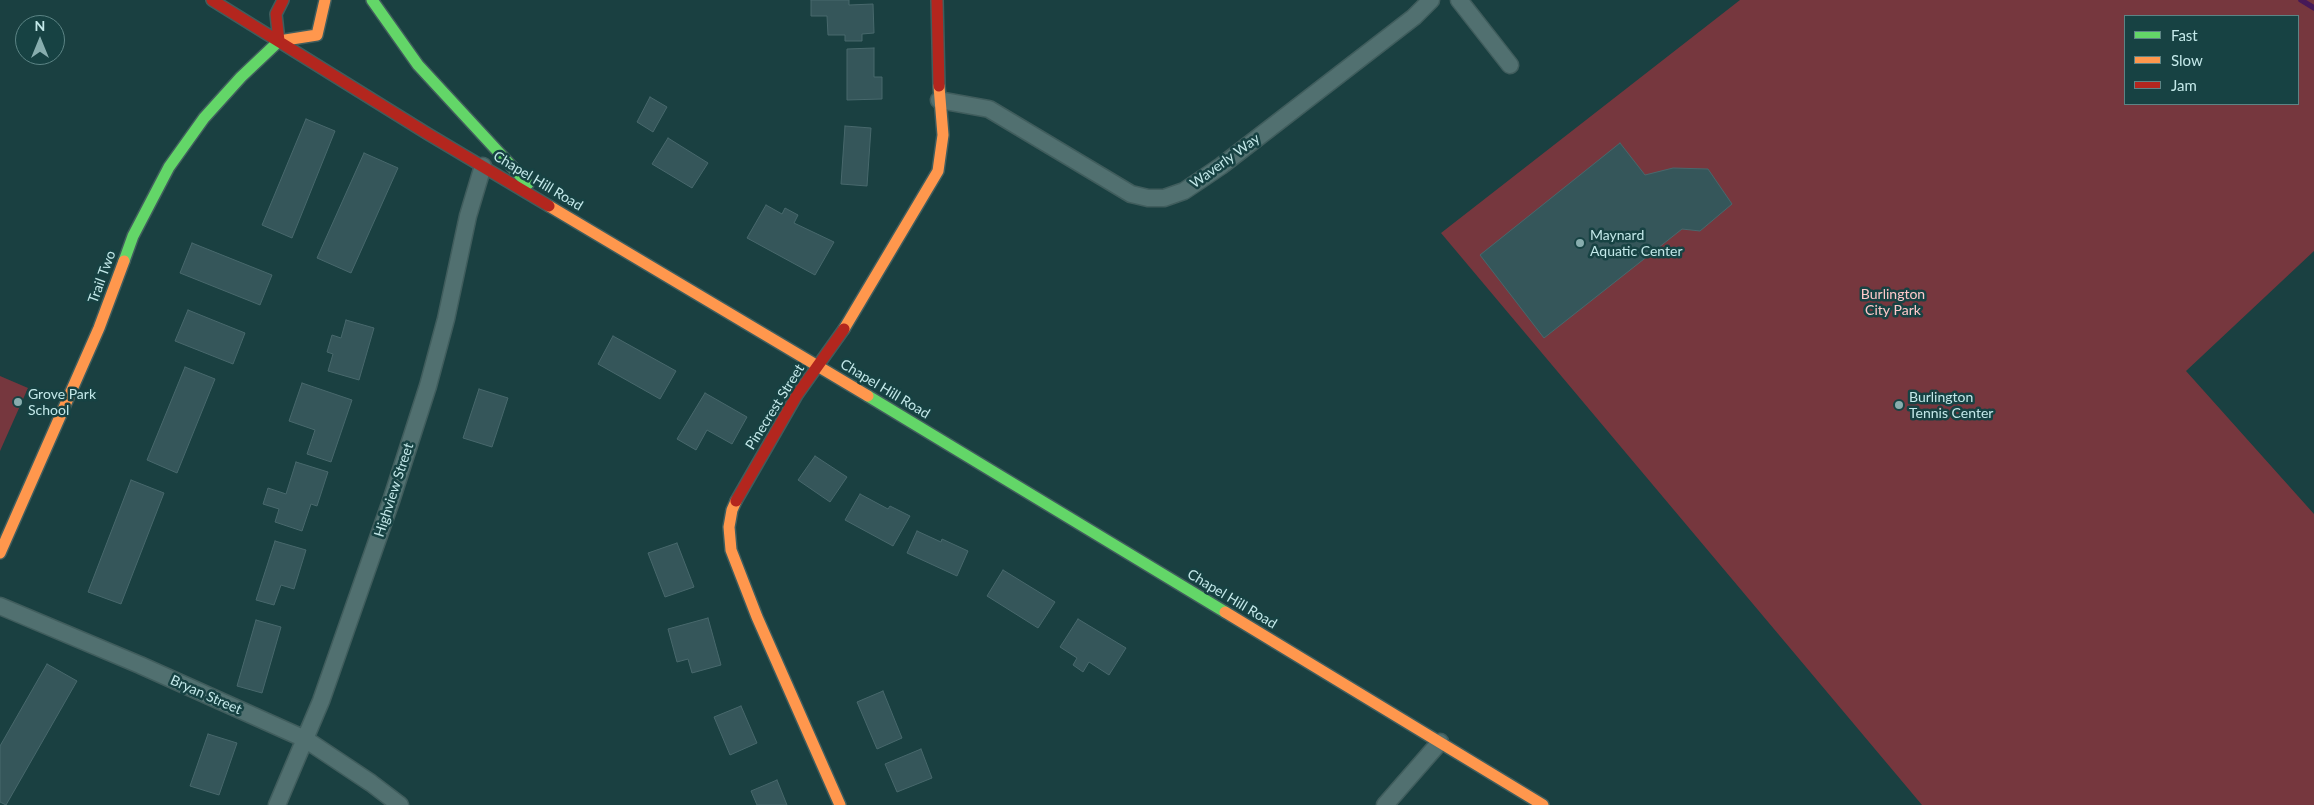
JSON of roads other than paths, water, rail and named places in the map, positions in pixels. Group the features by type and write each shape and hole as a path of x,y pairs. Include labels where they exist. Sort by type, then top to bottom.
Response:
{"main road":[{"name":"Chapel Hill Road","path":"212,0 483,166 818,366 1543,805"},
{"path":"283,0 276,14 279,40 317,35 325,0"},
{"path":"372,0 418,65 546,204"},
{"name":"Pinecrest Street","path":"840,805 757,617 731,550 729,527 732,510 742,489 797,395 836,342 938,171 943,135 938,100 936,0"},
{"name":"Trail Two","path":"0,553 101,322 133,236 169,167 204,118 241,76 279,40"}],"street":[{"name":"Waverly Way","path":"938,100 989,109 1130,194 1148,198 1164,198 1184,191 1221,166 1414,17 1431,0"},
{"path":"1459,0 1510,65"},
{"name":"Highview Street","path":"277,805 321,701 391,500 428,386 446,320 468,216 483,166"},
{"name":"Bryan Street","path":"0,606 122,657 305,739 371,783 400,805"},
{"path":"1385,805 1440,742"}],"waterway":[{"path":"2301,0 2314,8"}],"place":[{"name":"Maynard Aquatic Center","path":"1580,243"},
{"name":"Grove Park School","path":"18,402"},
{"name":"Burlington Tennis Center","path":"1899,405"}],"park label":[{"name":"Burlington City Park","path":"1893,302"}]}
